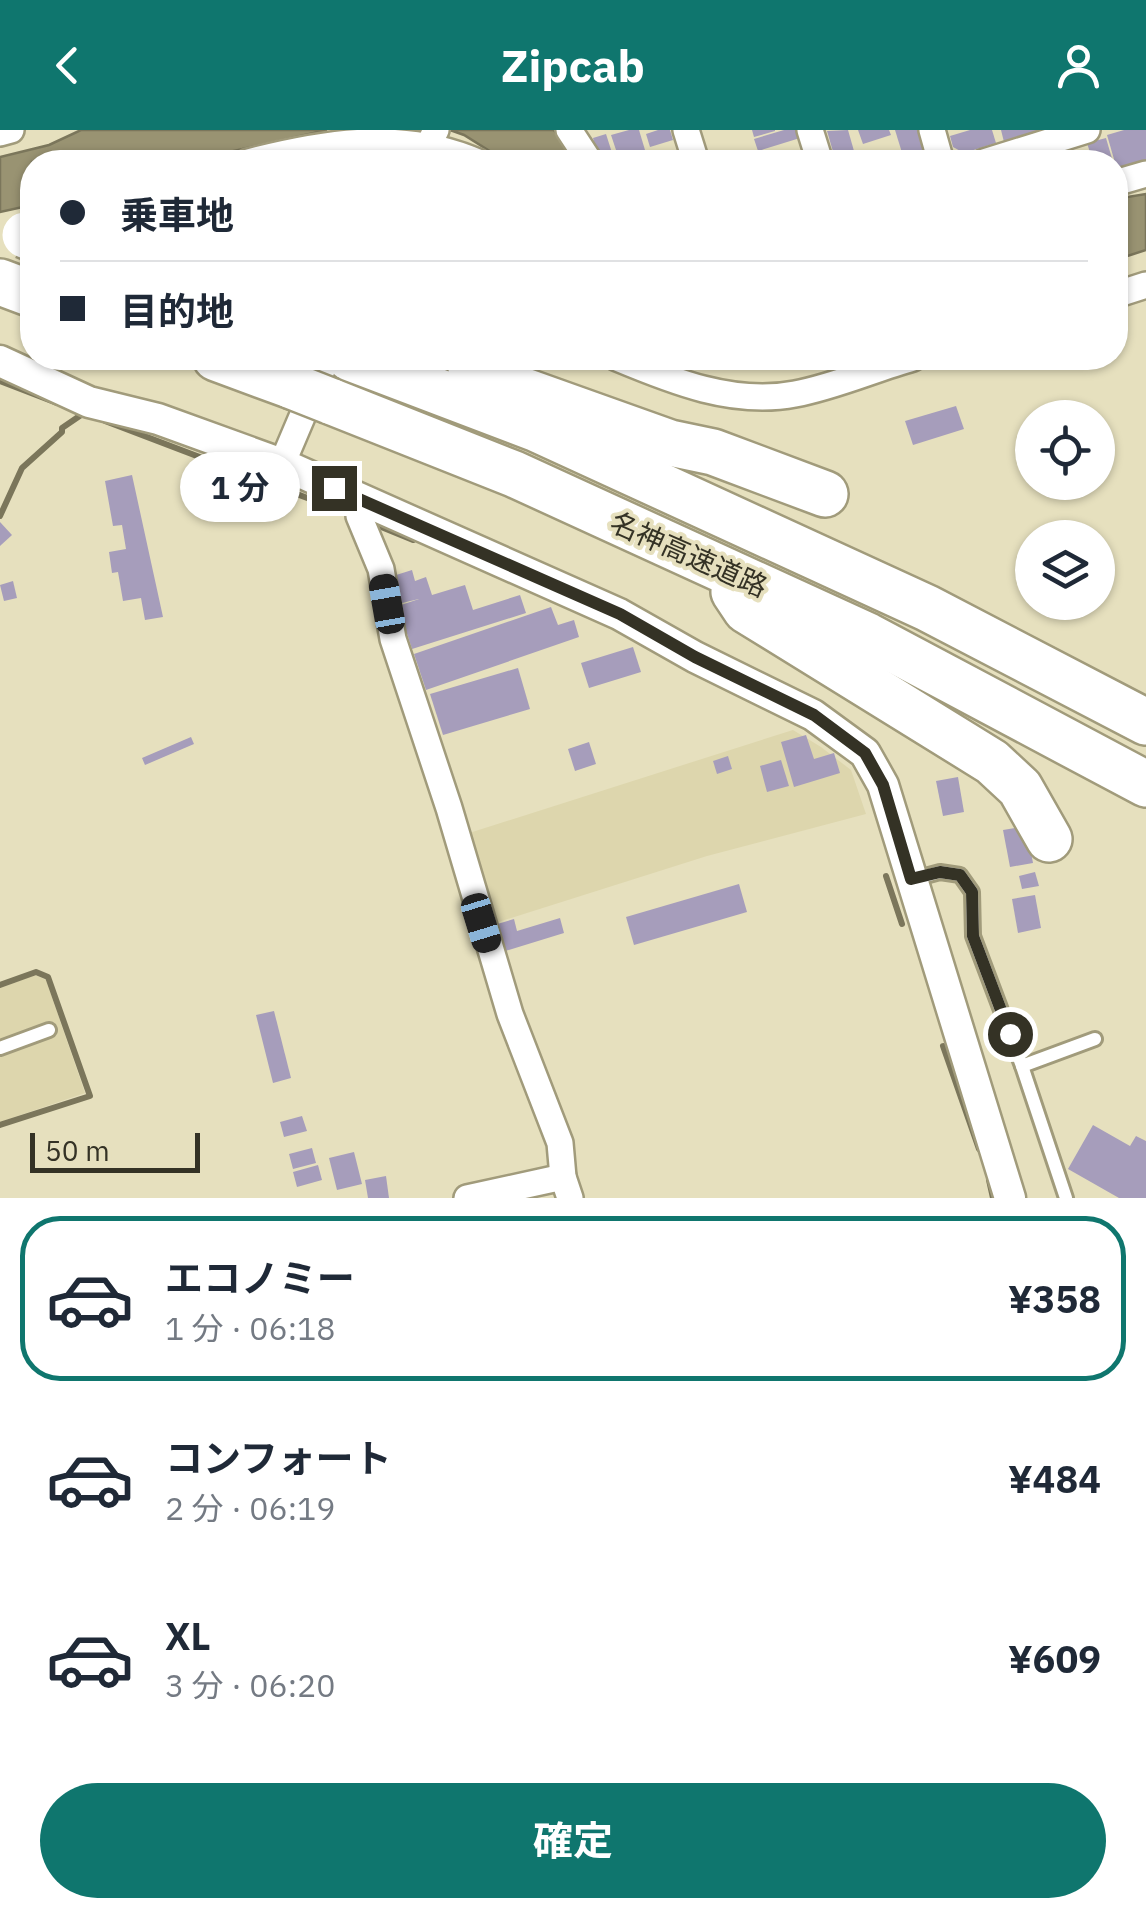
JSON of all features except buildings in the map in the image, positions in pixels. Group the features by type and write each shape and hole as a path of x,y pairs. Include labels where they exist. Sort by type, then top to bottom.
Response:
{"highway":[{"name":"名神高速道路","path":"266,370 316,382 943,673 1146,784"},
{"name":"名神高速道路","path":"382,370 538,429 927,608 1146,722"},
{"path":"466,370 670,442 713,452 825,494"},
{"path":"719,569 746,610 992,762 1020,788 1050,839"}],"street":[{"path":"0,133 10,130"},
{"path":"1034,150 1063,143 1087,130"},
{"path":"298,150 374,132 404,131 434,133 461,150"},
{"path":"0,361 88,402 158,418 282,464 620,614 695,657 814,715 865,753 883,785 1010,1198"},
{"path":"653,370 674,383 747,396 794,394 873,370"},
{"path":"282,464 316,382"},
{"path":"360,500 359,516 380,569 393,638 510,1014 560,1143 567,1188 467,1198"}],"lane":[{"path":"911,879 940,872 960,875 972,892 973,936 1066,1198"},
{"path":"0,1048 50,1030"},
{"path":"1022,1066 1095,1039"}],"shaded area":[{"path":"81,130 327,130 238,150 29,150"},
{"path":"450,130 554,130 568,150 488,150"},
{"path":"20,152 20,208 0,212 0,157"},
{"path":"1146,194 1146,250 1128,256 1128,197"},
{"path":"793,730 851,770 866,814 707,856 489,925 463,835"},
{"path":"35,975 46,980 85,1093 0,1122 0,988"}],"waterway":[{"path":"0,381 57,403"},
{"path":"0,516 22,468 62,428 84,413"},
{"path":"105,421 352,515"},
{"path":"369,522 413,540"},
{"path":"886,876 902,924"},
{"path":"0,985 36,972 48,977 90,1096 0,1125"},
{"path":"943,1046 979,1149"},
{"path":"989,1180 993,1198"}],"route":[{"path":"334,488 620,614 695,657 814,715 865,753 883,785 911,879 940,872 960,875 972,892 973,936 1010,1034"}]}
